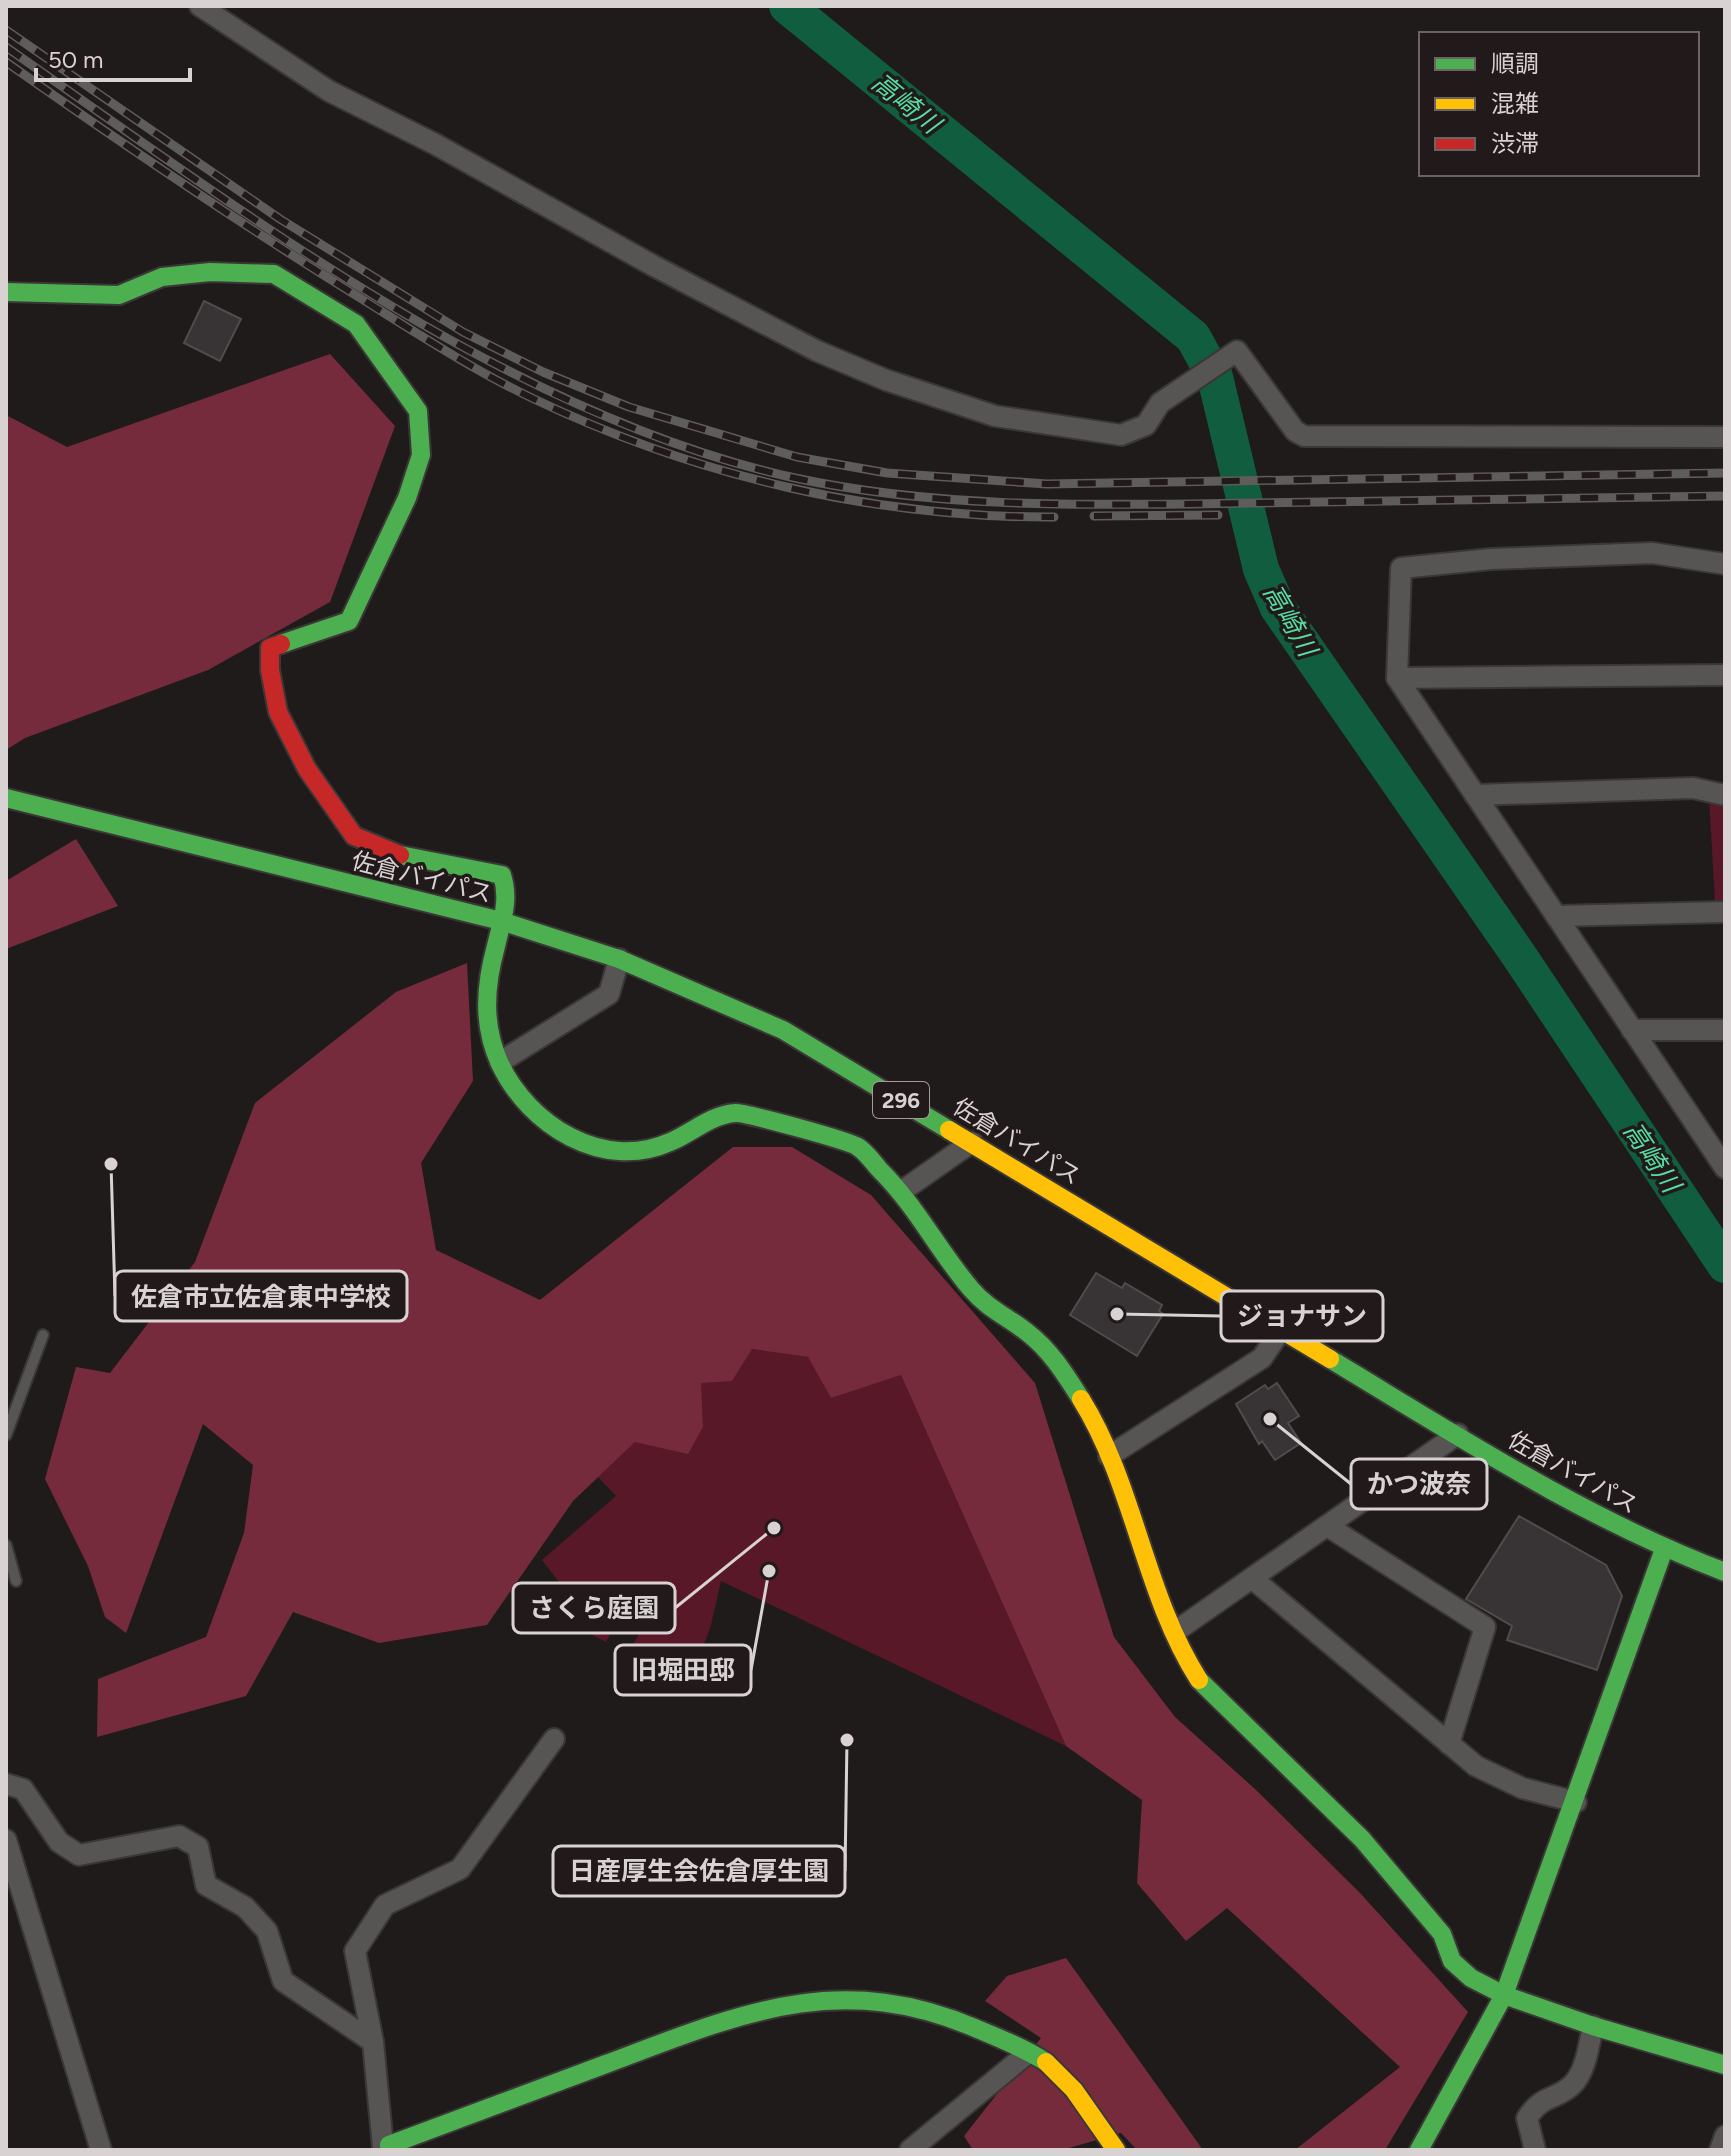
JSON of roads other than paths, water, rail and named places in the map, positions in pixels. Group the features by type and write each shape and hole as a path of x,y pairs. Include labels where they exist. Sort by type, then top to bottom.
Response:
{"main road":[{"path":"6,292 119,295 162,277 210,272 274,274 356,324 418,411 421,455 407,498 349,621 270,648 267,675 274,706 296,754 357,839 404,855 502,875 508,895 486,1000 489,1035 500,1062 523,1100 550,1125 582,1143 612,1152 645,1150 671,1142 696,1125 737,1112 857,1146 902,1191 969,1287 989,1309 1027,1332 1057,1361 1092,1417 1130,1503 1162,1607 1176,1631 1183,1655 1204,1688 1362,1839 1442,1934 1452,1961 1471,1978 1504,1995 1593,2026 1725,2065"},
{"name":"佐倉バイパス","path":"6,798 501,921 619,959 783,1030 1283,1327 1539,1484 1664,1549 1725,1572"},
{"path":"1419,2150 1504,1995 1576,1802 1664,1549"},
{"path":"384,2148 740,2014 817,1997 857,1997 910,2004 945,2013 1028,2053 1057,2071 1116,2150"}],"street":[{"path":"200,6 339,97 435,144 654,266 817,351 886,380 995,416 1121,435 1146,425 1160,403 1237,351 1295,431 1304,436 1725,437"},
{"path":"1723,1162 1397,678 1401,568 1491,559 1652,553 1725,564"},
{"path":"1397,678 1725,675"},
{"path":"1475,795 1693,788 1725,795"},
{"path":"1556,916 1725,912"},
{"path":"500,1062 609,994 619,959"},
{"path":"1632,1030 1725,1030"},
{"path":"902,1191 972,1142"},
{"path":"1109,1456 1262,1358 1283,1327"},
{"path":"1176,1631 1458,1434"},
{"path":"1329,1527 1485,1627 1449,1744"},
{"path":"1253,1579 1449,1744 1491,1775 1522,1788 1576,1802"},
{"path":"384,2148 373,2042 355,1951 385,1905 460,1869 554,1739"},
{"path":"6,1784 23,1789 59,1842 79,1855 179,1836 198,1847 206,1885 245,1907 267,1931 283,1981 373,2042"},
{"path":"6,1840 101,2150"},
{"path":"1535,2150 1527,2118 1538,2102 1572,2085 1583,2065 1593,2026"},
{"path":"910,2150 1028,2053"},
{"path":"1720,2150 1725,2136"}],"lane":[{"path":"6,1435 43,1335"},
{"path":"6,1545 16,1581"}],"waterway":[{"name":"高崎川","path":"787,6 1193,337 1215,377 1261,569 1278,608 1520,957 1725,1265"}],"railway":[{"path":"6,30 280,219 463,332 543,372 629,407 797,457 887,473 1047,484 1725,473"},
{"path":"6,47 284,239 382,301 483,358 586,408 690,449 795,478 909,496 1024,503 1197,504 1725,496"},
{"path":"6,62 224,211 422,337 511,388 595,426 658,450 787,487 920,510 1054,517"},
{"path":"1094,516 1218,515"}],"place":[{"name":"佐倉市立佐倉東中学校","path":"111,1164"},
{"name":"ジョナサン","path":"1117,1314"},
{"name":"かつ波奈","path":"1270,1419"},
{"name":"さくら庭園","path":"774,1528"},
{"name":"旧堀田邸","path":"769,1571"},
{"name":"日産厚生会佐倉厚生園","path":"847,1740"}]}
